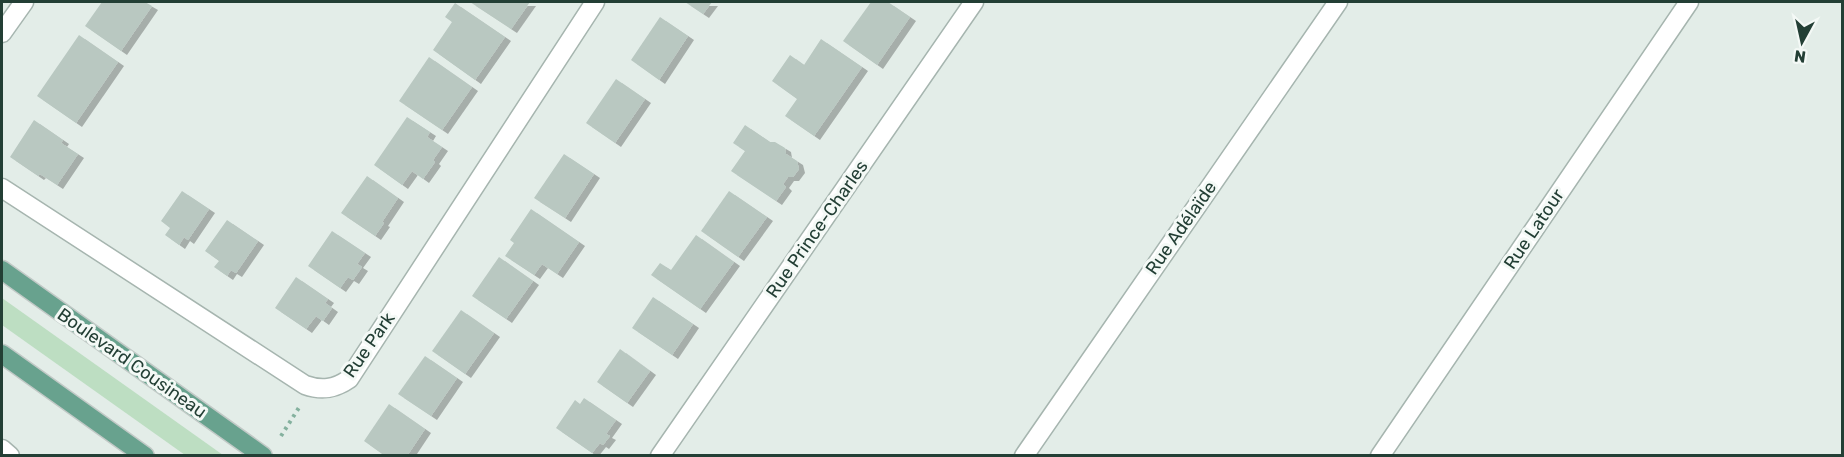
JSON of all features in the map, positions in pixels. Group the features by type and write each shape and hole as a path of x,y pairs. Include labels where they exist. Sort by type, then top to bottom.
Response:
{"main road":[{"name":"Boulevard Cousineau","path":"2,270 263,456"},
{"path":"2,354 145,456"}],"street":[{"path":"2,33 24,2"},
{"name":"Rue Park","path":"2,188 305,385 317,390 331,388 349,379 595,2"},
{"name":"Rue Prince-Charles","path":"660,456 974,2"},
{"name":"Rue Adélaïde","path":"1024,456 1338,2"},
{"name":"Rue Latour","path":"1380,456 1689,2"},
{"path":"2,450 10,456"}],"path":[{"path":"281,436 305,398"}],"green space":[{"path":"2,298 223,455 185,455 2,325"}],"building":[{"path":"102,2 145,2 152,6 121,51 85,26"},
{"path":"470,2 530,2 511,29"},
{"path":"685,2 712,2 703,14"},
{"path":"871,2 888,2 910,17 877,65 843,41"},
{"path":"455,3 505,37 475,80 433,50 452,22 445,17"},
{"path":"660,17 688,36 659,80 631,60"},
{"path":"79,35 118,62 76,123 37,96"},
{"path":"821,39 862,67 814,136 785,116 797,99 772,81 790,55 804,65"},
{"path":"429,57 472,87 442,130 399,101"},
{"path":"616,79 645,99 615,143 586,123"},
{"path":"407,117 430,132 427,137 442,147 423,179 412,171 402,185 374,165"},
{"path":"34,120 63,140 61,143 78,154 57,185 40,174 38,176 10,157"},
{"path":"745,125 770,142 775,142 785,148 786,154 797,161 799,169 793,177 788,177 783,184 786,187 776,201 731,171 745,151 733,143"},
{"path":"564,154 594,174 565,218 534,198"},
{"path":"367,176 398,198 375,236 341,213"},
{"path":"182,191 209,209 188,240 184,237 179,245 165,235 170,228 161,221"},
{"path":"729,191 767,217 738,257 701,231"},
{"path":"531,209 579,242 557,274 542,264 534,275 505,256 514,243 510,240"},
{"path":"227,220 258,241 236,273 231,270 227,276 214,267 219,261 205,251"},
{"path":"332,231 365,253 357,264 362,267 353,280 348,277 340,288 308,266"},
{"path":"696,235 734,262 700,309 651,275 660,263 671,270"},
{"path":"499,257 533,281 506,319 472,296"},
{"path":"296,277 328,299 325,303 332,308 323,321 316,316 306,329 275,308"},
{"path":"653,297 693,324 672,355 632,328"},
{"path":"461,310 494,333 465,374 432,351"},
{"path":"620,349 650,371 627,403 597,382"},
{"path":"425,356 457,378 431,416 398,394"},
{"path":"584,398 616,420 606,434 610,436 592,453 556,428 575,400 580,404"},
{"path":"389,404 425,429 407,456 385,456 364,441"}]}
